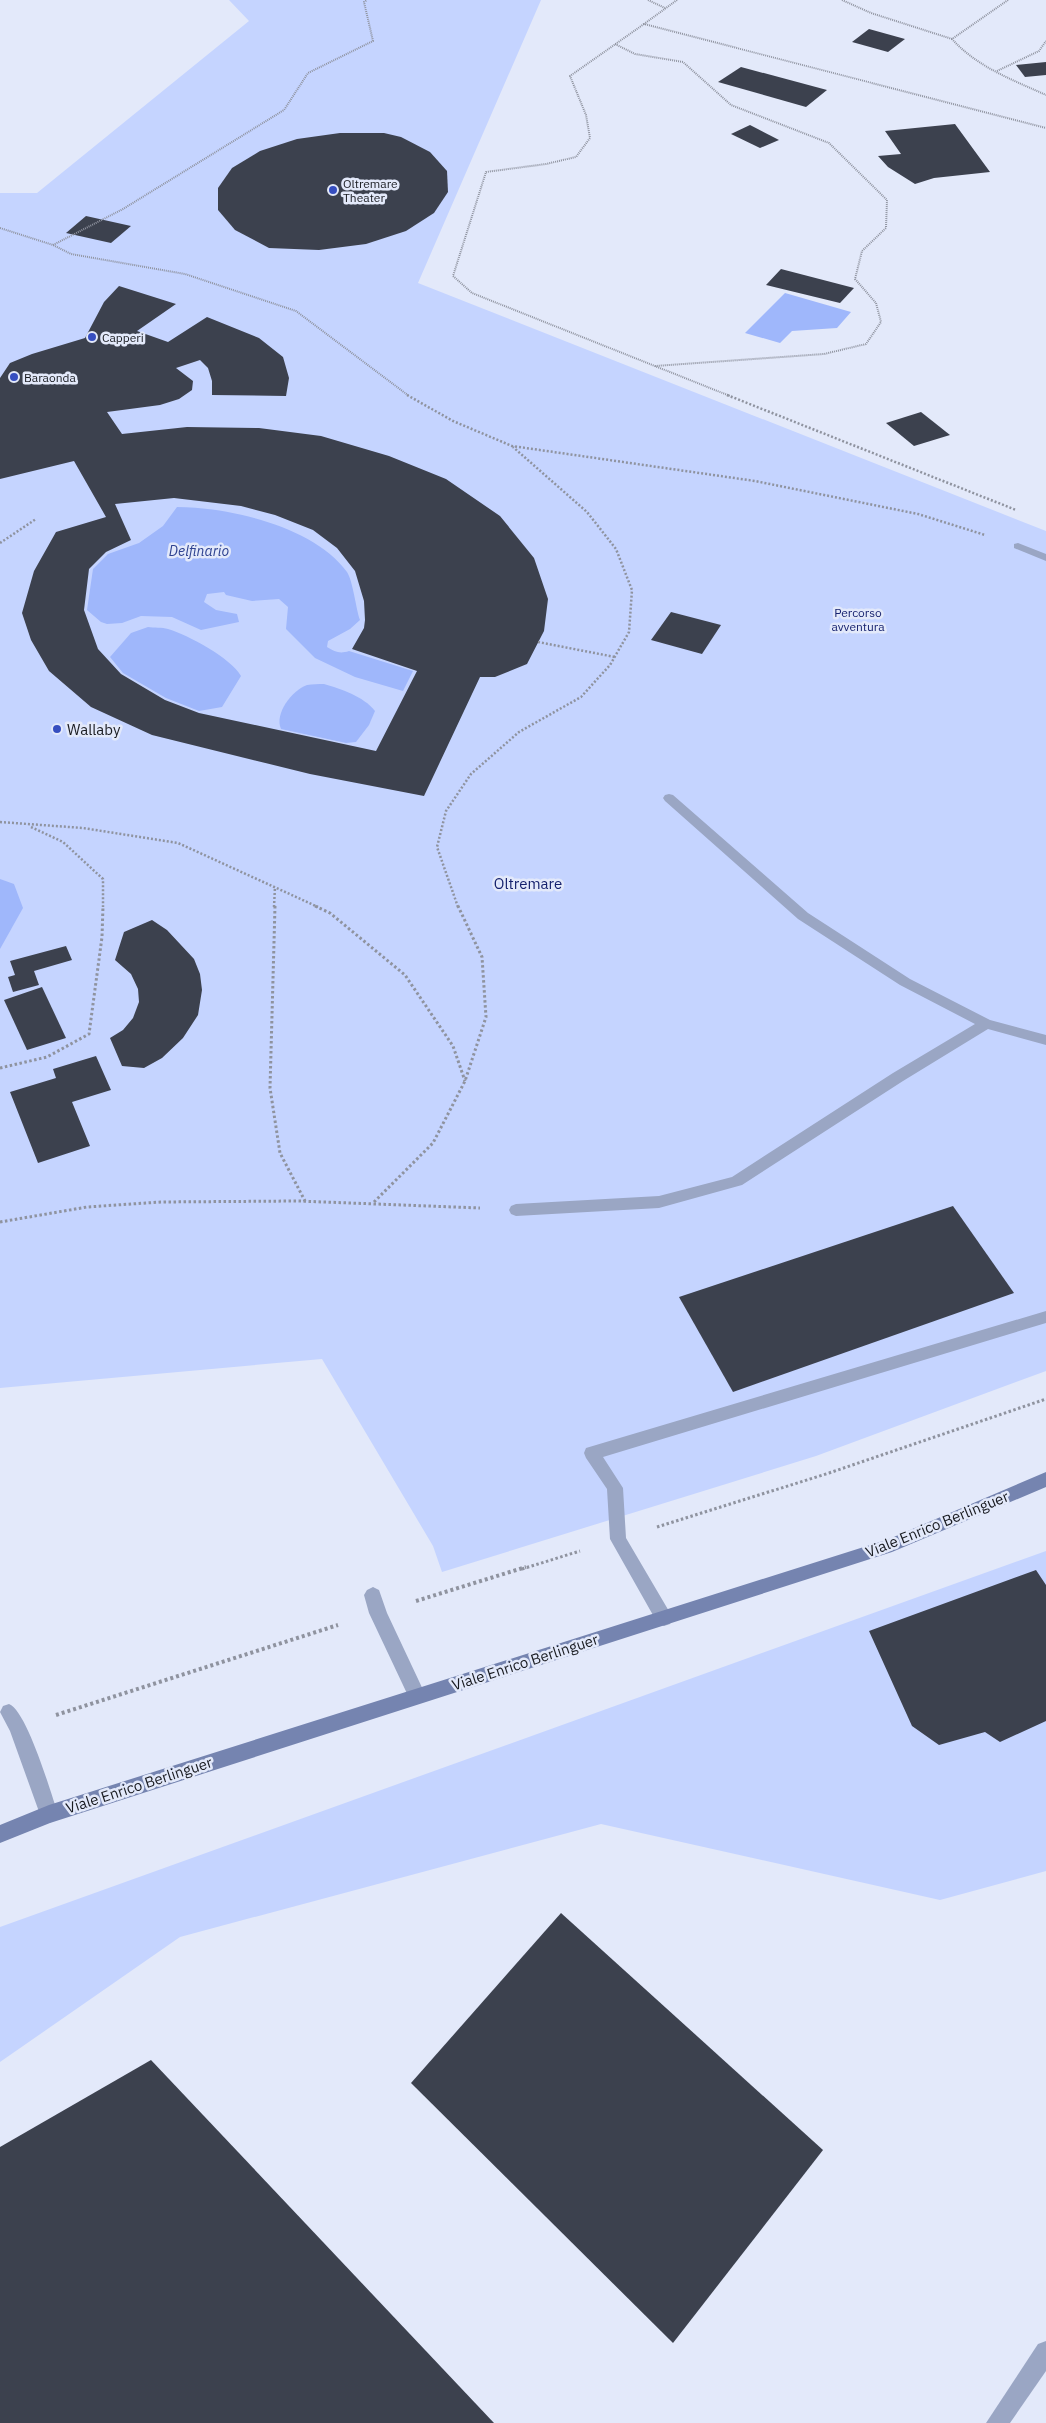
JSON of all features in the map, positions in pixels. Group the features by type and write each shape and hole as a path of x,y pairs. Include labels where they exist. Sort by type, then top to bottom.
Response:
{"main road":[{"name":"Viale Enrico Berlinguer","path":"0,1834 49,1814 892,1545 1046,1479"}],"street":[{"path":"1018,546 1046,558"},
{"path":"669,798 803,916 905,982 986,1024 1046,1040"},
{"path":"516,1210 659,1202 737,1181 898,1077 986,1024"},
{"path":"664,1618 618,1539 614,1488 592,1453 1046,1317"},
{"path":"372,1595 378,1613 417,1696"},
{"path":"13,1720 49,1814"},
{"path":"997,2423 1046,2352"}],"path":[{"path":"53,245 123,209 284,110 308,73 373,41 364,2 367,0"},
{"path":"648,0 666,8"},
{"path":"677,0 570,76 586,115 590,138 576,157 546,164 486,172 453,276 472,293 1019,512"},
{"path":"842,0 871,13 952,39 960,49 996,71 1046,95"},
{"path":"952,39 956,34 1008,0"},
{"path":"644,24 1046,128"},
{"path":"996,71 1039,51 1046,41"},
{"path":"615,44 635,54 683,62 731,105 829,143 887,200 886,228 862,251 856,279 876,303 880,322 866,344 824,354 655,366"},
{"path":"0,228 53,245 71,254 185,274 296,311 404,394 453,421 512,446 755,481 918,514 1018,546"},
{"path":"374,1202 433,1143 465,1082 486,1017 482,957 455,901 437,847 446,812 471,774 519,732 581,697 615,657 629,632 632,590 616,549 587,512 512,446"},
{"path":"0,543 36,519"},
{"path":"538,642 615,657"},
{"path":"0,822 83,828 178,843 330,913 405,975 453,1046 465,1082"},
{"path":"0,1068 47,1057 89,1034 102,937 103,879 63,842 28,825"},
{"path":"275,887 270,1088 280,1153 305,1201"},
{"path":"0,1222 114,1204 305,1201 374,1202 516,1210"},
{"path":"13,1720 378,1613 618,1539 829,1473 1046,1399"}],"green space":[{"name":"Oltremare","path":"229,0 541,0 418,283 1046,531 1046,1371 816,1456 442,1572 433,1546 322,1359 0,1388 0,193 37,193 249,21"},
{"path":"1046,1551 1046,1871 940,1900 601,1824 180,1937 0,2062 0,1927"}],"water":[{"path":"785,293 851,312 837,328 792,331 780,343 745,333"},
{"name":"Delfinario","path":"177,507 221,511 269,523 293,532 333,556 349,576 360,620 350,629 328,641 327,647 338,652 349,651 413,671 403,691 355,677 315,658 286,629 288,607 279,599 252,601 226,595 224,592 207,594 204,602 216,610 237,614 239,622 201,630 172,617 141,616 122,623 107,624 101,622 87,610 93,569 108,554 139,543 163,526"},
{"path":"148,627 166,628 186,636 219,655 236,669 241,676 222,707 199,711 166,698 123,673 110,657 131,633"},
{"path":"324,684 358,697 375,711 369,725 356,742 346,743 281,729 279,723 280,716 290,697 307,685"},
{"path":"0,879 14,884 23,908 0,949"}],"building":[{"path":"869,29 905,39 888,52 852,42"},
{"path":"1046,62 1046,75 1025,77 1016,65"},
{"path":"741,67 827,90 806,107 718,82"},
{"path":"955,124 990,172 934,178 915,184 888,167 878,156 901,154 885,131"},
{"path":"750,125 779,140 760,148 731,134"},
{"name":"Oltremare Theater","path":"340,133 384,133 401,137 430,152 447,171 448,192 434,213 406,231 366,244 319,250 269,248 235,230 218,210 218,188 232,168 260,151 297,139"},
{"path":"86,216 131,226 111,243 66,233"},
{"path":"781,269 854,288 840,303 766,285"},
{"path":"119,286 176,304 137,331 168,342 207,317 259,338 283,357 289,378 286,396 212,395 212,381 208,368 200,360 176,368 193,381 192,390 179,399 160,405 107,412 122,434 187,427 259,428 321,436 389,456 446,479 500,516 534,558 548,599 544,631 527,664 495,677 480,677 424,796 310,774 152,735 91,707 49,671 31,640 22,613 34,571 56,532 106,517 74,461 0,479 0,378 10,363 32,354 85,338 104,302","holes":["174,498 241,506 275,515 313,530 337,548 355,571 364,601 364,628 352,649 417,671 376,751 199,713 165,700 121,674 98,649 84,610 89,569 106,552 131,540 115,504"]},
{"path":"921,412 950,435 914,446 886,423"},
{"path":"671,612 721,625 702,654 651,640"},
{"path":"152,920 167,930 194,959 200,974 202,990 198,1015 183,1038 162,1058 144,1068 122,1066 110,1038 123,1030 133,1018 139,1002 138,989 131,974 115,960 124,932"},
{"path":"66,946 72,960 34,971 39,985 13,992 8,977 15,975 10,961"},
{"path":"42,987 66,1038 27,1050 4,1000"},
{"path":"96,1056 111,1090 72,1102 90,1146 38,1163 10,1092 56,1078 53,1069"},
{"path":"953,1206 1014,1293 733,1392 679,1297"},
{"path":"1036,1570 1046,1585 1046,1721 1000,1742 985,1732 939,1745 912,1726 869,1631"},
{"path":"561,1913 823,2150 673,2343 411,2083"},
{"path":"151,2060 494,2423 0,2423 0,2147"}],"place":[{"name":"Oltremare Theater","path":"333,190"},
{"name":"Capperi","path":"92,337"},
{"name":"Baraonda","path":"14,377"},
{"name":"Wallaby","path":"57,729"}],"park label":[{"name":"Percorso avventura","path":"858,619"}]}
